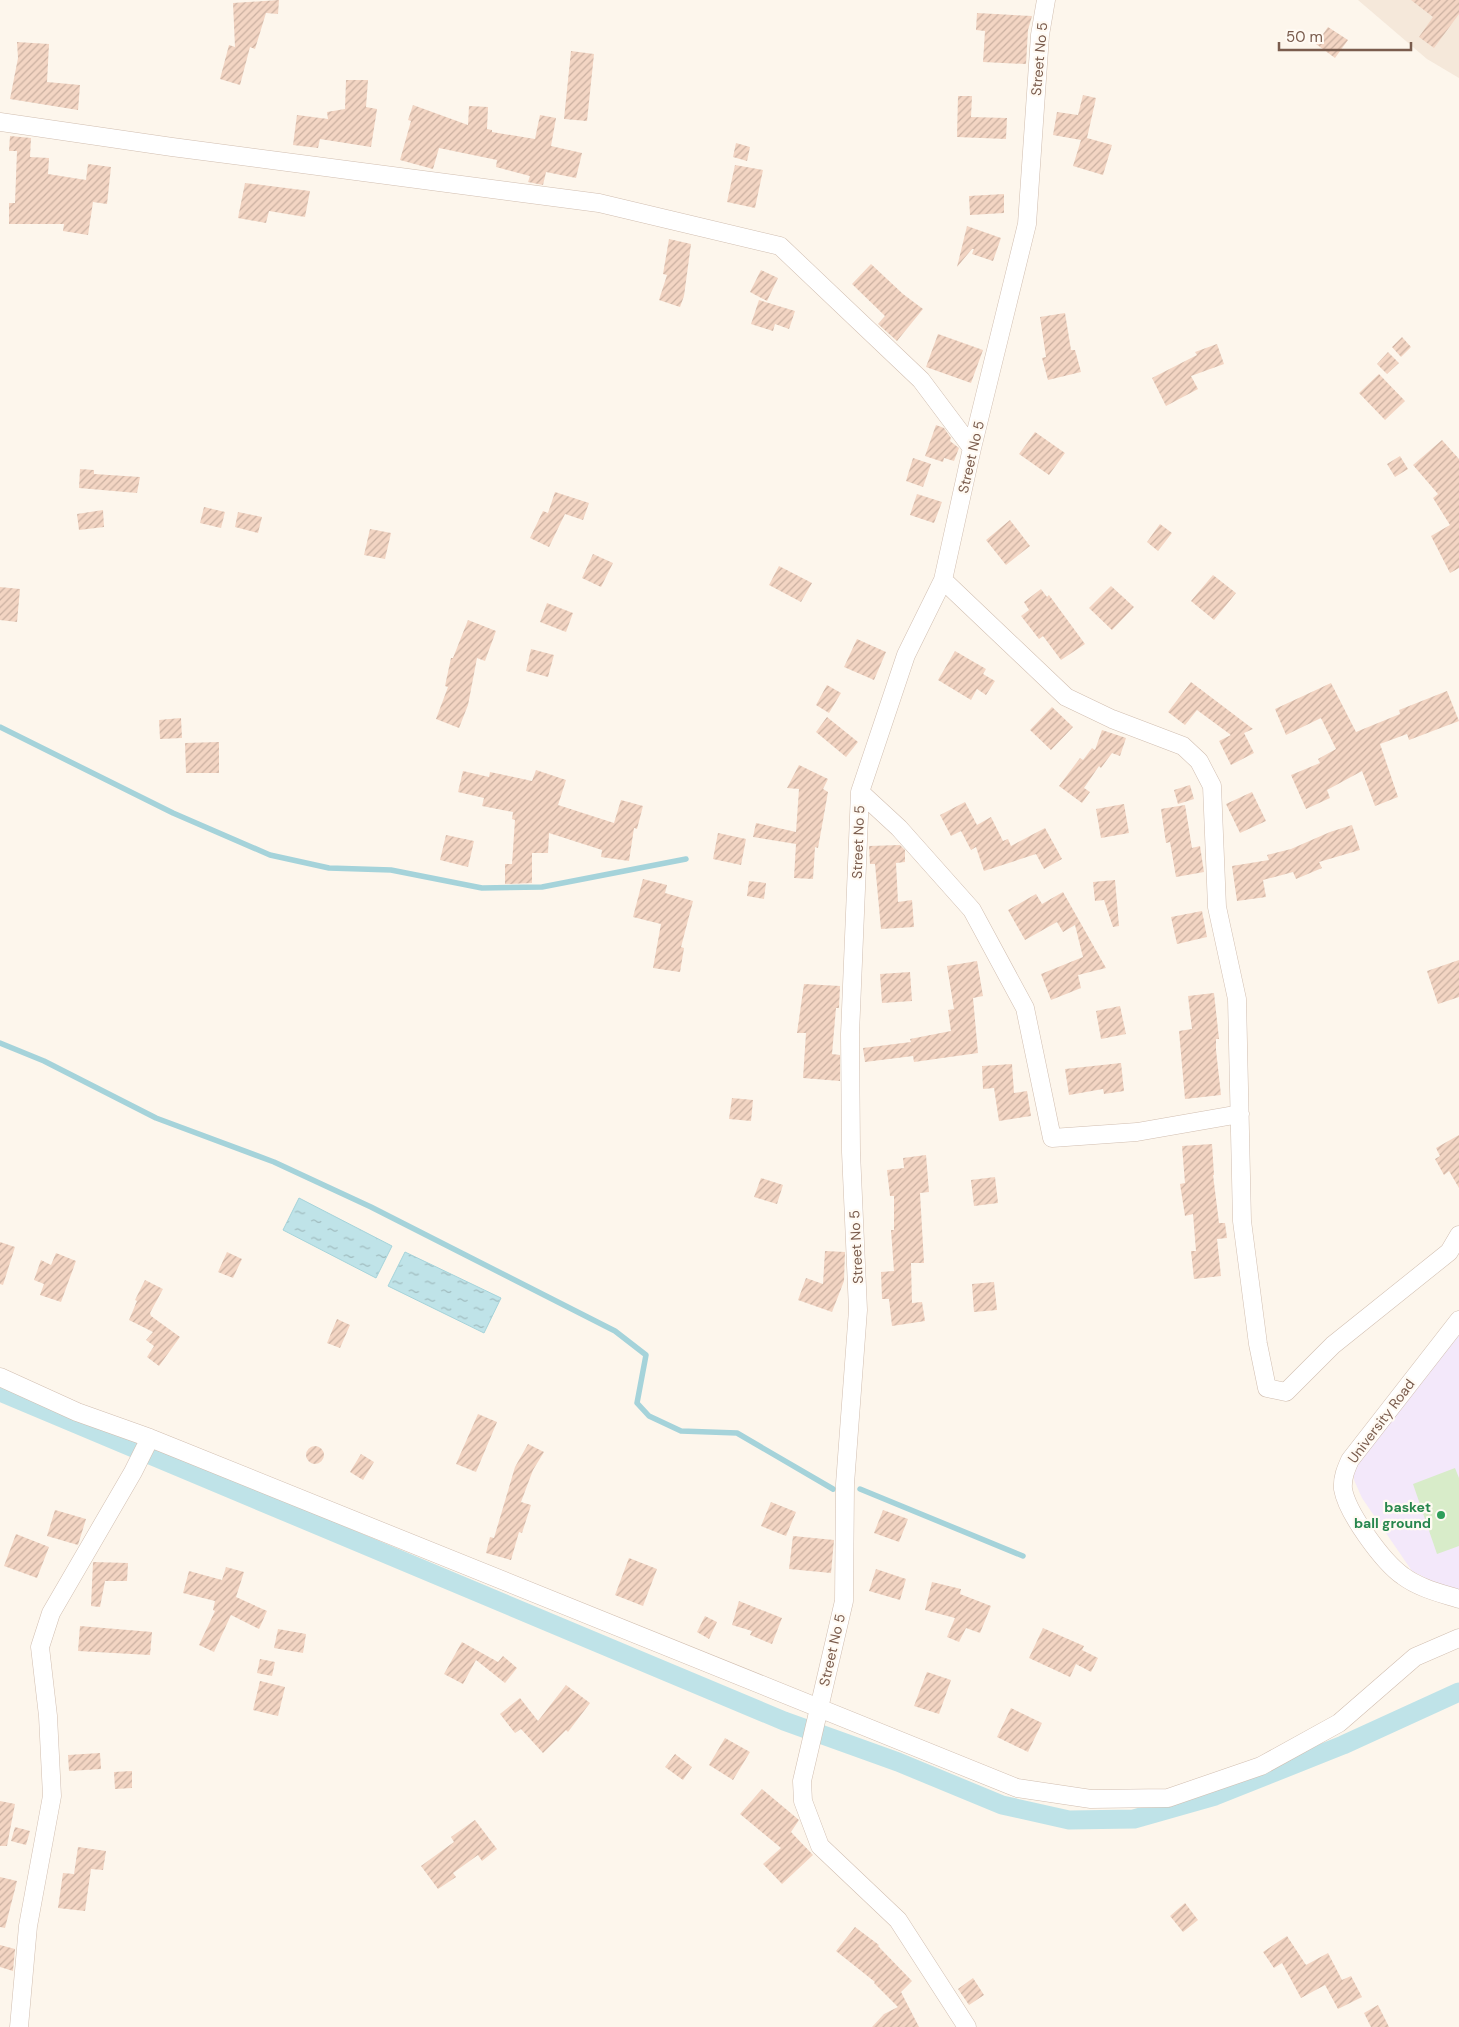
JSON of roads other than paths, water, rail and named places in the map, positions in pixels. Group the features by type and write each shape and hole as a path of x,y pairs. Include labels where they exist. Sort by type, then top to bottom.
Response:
{"street":[{"name":"Street No 5","path":"966,2027 898,1920 820,1846 803,1801 802,1780 844,1601 845,1484 858,1310 851,1152 850,1034 860,792 906,656 943,580 972,448 1027,224 1040,35 1046,0"},
{"path":"0,122 172,147 599,203 780,246 921,380 972,448"},
{"path":"943,580 1066,697 1112,719 1183,746 1199,760 1212,786 1217,907 1237,999 1242,1221 1258,1344 1267,1388 1286,1392 1334,1345 1448,1252 1459,1235"},
{"path":"860,792 899,828 972,910 1024,1008 1052,1138 1137,1132 1240,1114"},
{"name":"University Road","path":"1459,1320 1350,1460 1344,1472 1343,1482 1345,1497 1354,1514 1390,1566 1421,1587 1459,1599"},
{"path":"0,1377 148,1442 817,1714 1017,1788 1091,1799 1168,1798 1261,1766 1339,1723 1415,1657 1459,1638"},
{"path":"19,2027 28,1926 52,1796 48,1716 40,1647 51,1613 133,1472 148,1442"}],"water":[{"path":"299,1198 392,1246 376,1278 283,1230"},
{"path":"405,1252 501,1298 484,1333 388,1286"}],"waterway":[{"path":"0,727 173,813 270,855 329,868 391,870 482,888 542,887 686,859"},
{"path":"0,1043 44,1061 156,1118 274,1162 371,1207 615,1331 646,1355 637,1403 649,1416 681,1431 737,1433 833,1489"},
{"path":"0,1392 784,1721 898,1762 1002,1805 1069,1820 1134,1819 1215,1796 1343,1745 1459,1692"},
{"path":"860,1489 1023,1556"}],"place":[{"name":"basket ball ground","path":"1441,1515"}]}
